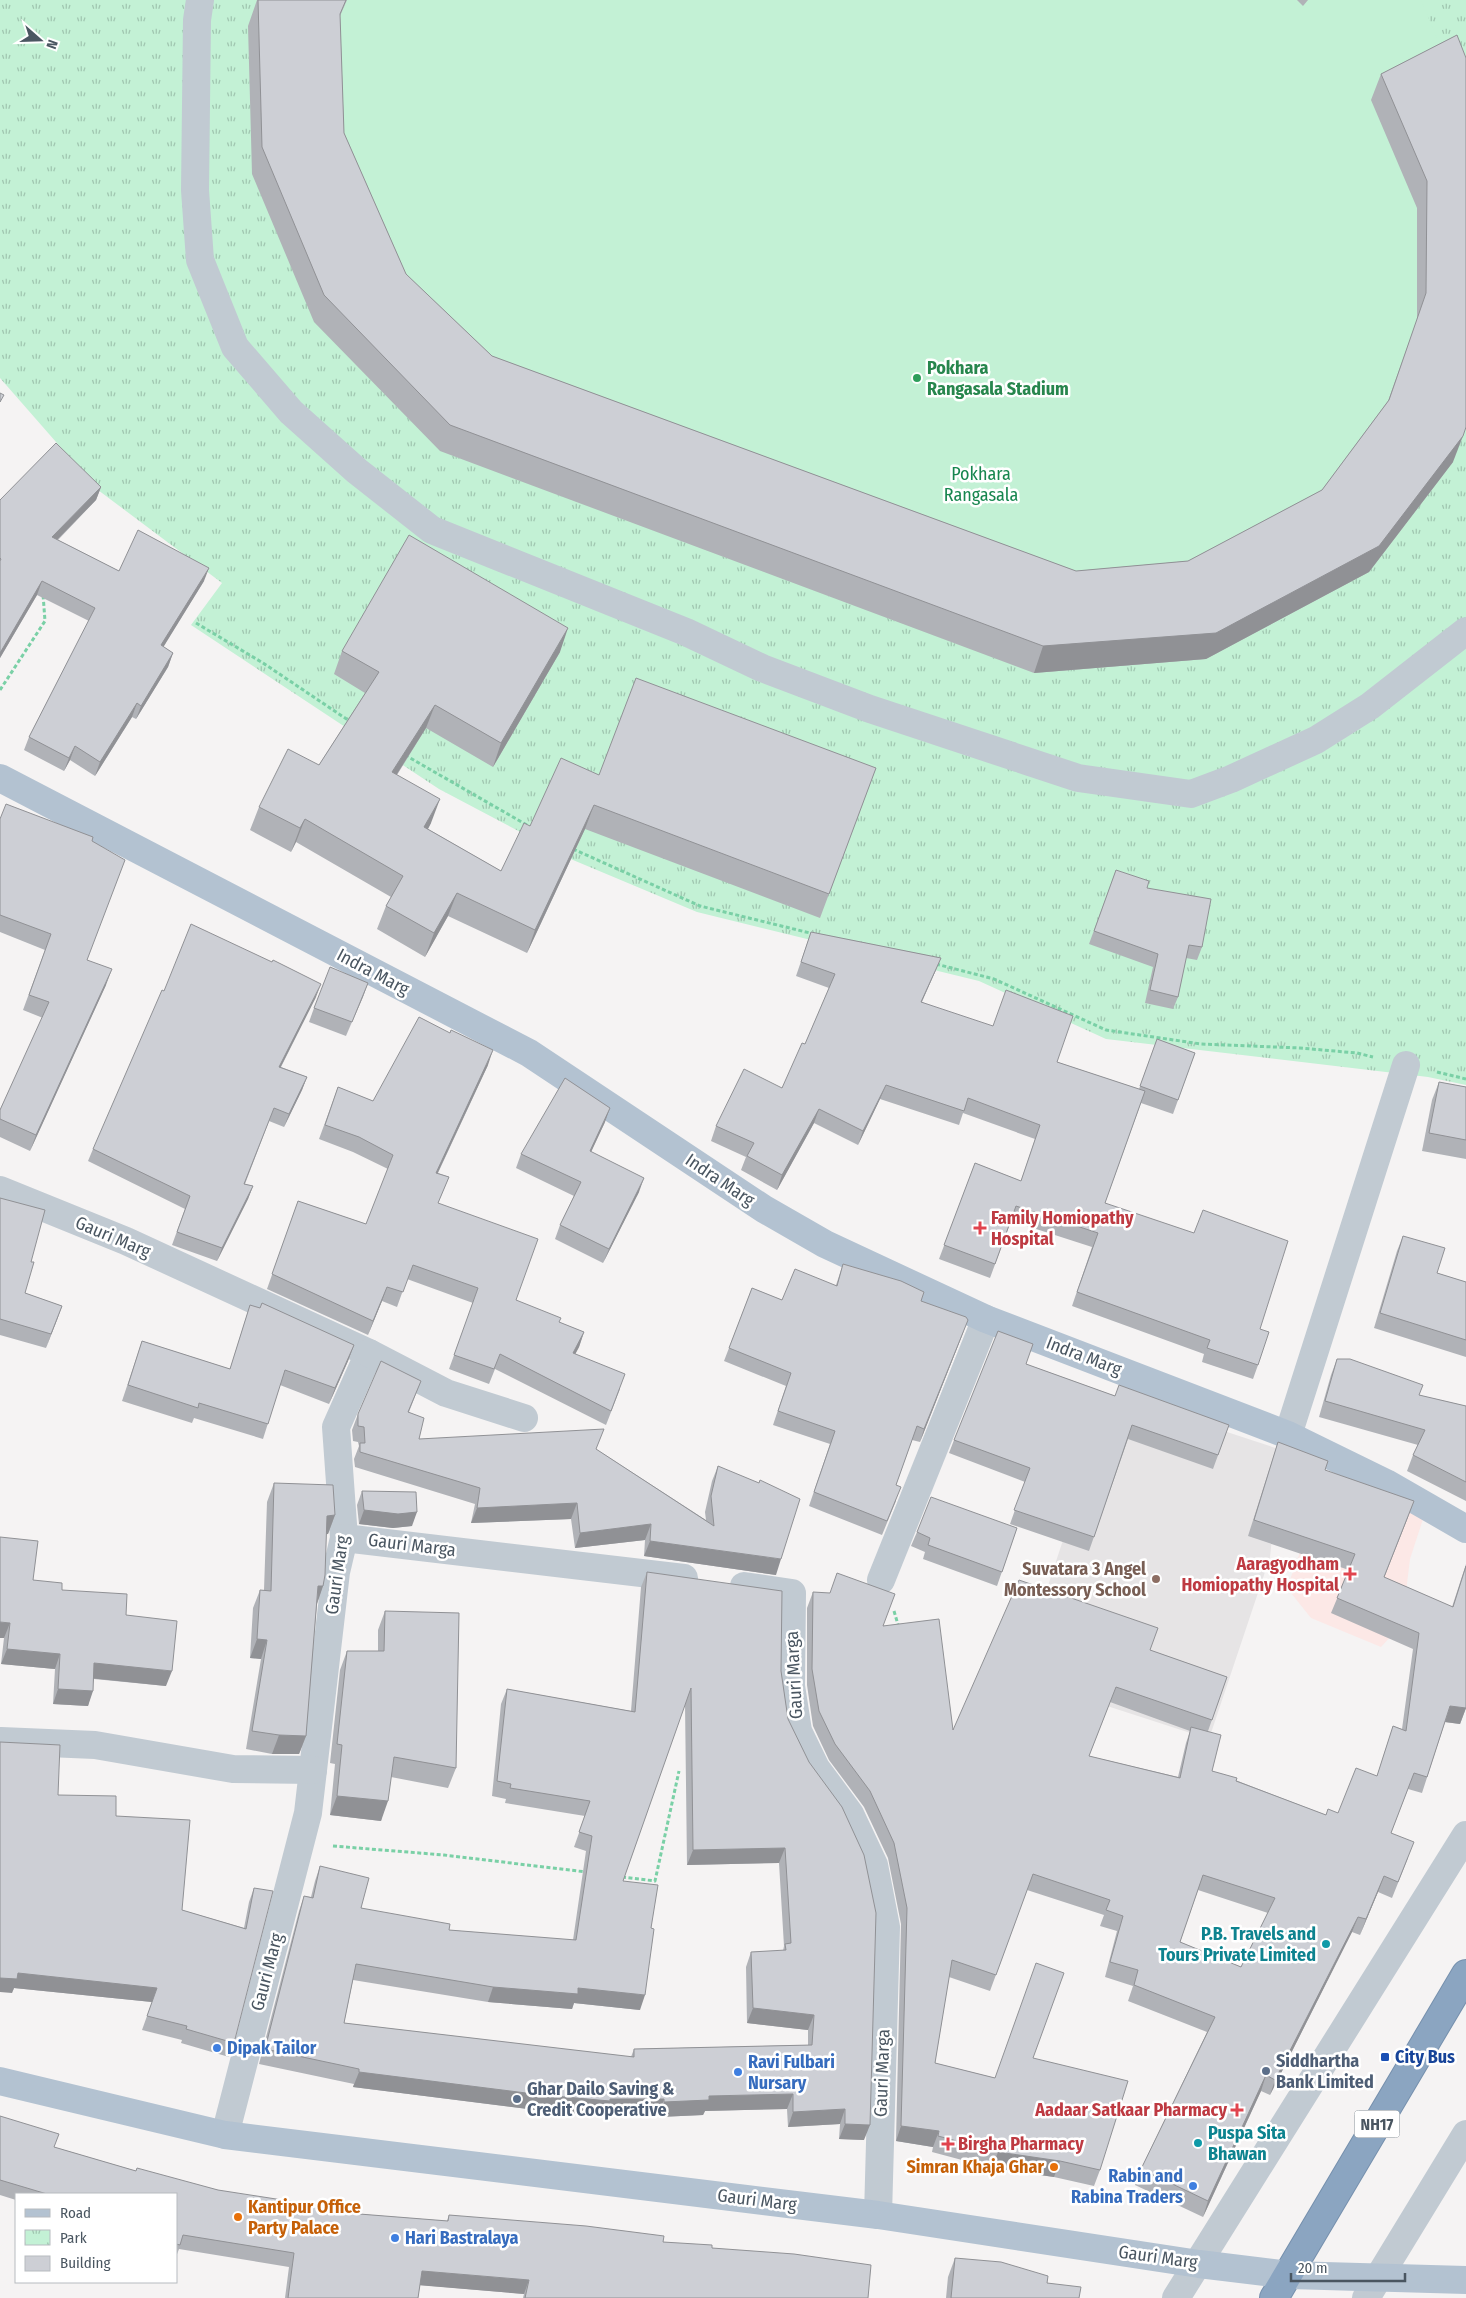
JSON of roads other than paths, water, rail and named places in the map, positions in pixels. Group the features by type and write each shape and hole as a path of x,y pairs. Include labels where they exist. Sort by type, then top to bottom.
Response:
{"highway":[{"name":"NH17","path":"1274,2298 1466,1974"}],"main road":[{"name":"Indra Marg","path":"0,778 529,1053 764,1209 825,1244 986,1319 1288,1435 1386,1482 1466,1529"},
{"name":"Gauri Marg","path":"0,2080 225,2134 878,2216 1199,2264 1372,2287 1466,2280"}],"street":[{"path":"200,0 197,20 195,190 200,260 235,347 291,412 358,471 432,530 686,632 762,668 870,709 1078,778 1191,794 1231,779 1316,740 1370,706 1466,631"},
{"path":"1288,1435 1406,1065"},
{"name":"Gauri Marg","path":"0,1190 126,1241 369,1353 336,1427 344,1538 336,1572 308,1813 225,2134"},
{"path":"881,1580 986,1319"},
{"path":"369,1353 446,1392 524,1418"},
{"name":"Gauri Marga","path":"344,1538 792,1593 792,1686 798,1731 816,1768 850,1814 874,1865 886,1927 878,2216"},
{"path":"1,1741 95,1745 233,1769 313,1770"},
{"path":"1176,2298 1466,1835"},
{"path":"1372,2287 1466,2134"}],"place":[{"name":"Pokhara Rangasala Stadium","path":"917,378"},
{"name":"Family Homiopathy Hospital","path":"980,1228"},
{"name":"Aaragyodham Homiopathy Hospital","path":"1350,1574"},
{"name":"Suvatara 3 Angel Montessory School","path":"1156,1579"},
{"name":"P.B. Travels and Tours Private Limited","path":"1326,1944"},
{"name":"Dipak Tailor","path":"217,2048"},
{"name":"City Bus","path":"1385,2057"},
{"name":"Siddhartha Bank Limited","path":"1266,2071"},
{"name":"Ravi Fulbari Nursary","path":"738,2072"},
{"name":"Ghar Dailo Saving & Credit Cooperative","path":"517,2099"},
{"name":"Aadaar Satkaar Pharmacy","path":"1237,2110"},
{"name":"Puspa Sita Bhawan","path":"1198,2143"},
{"name":"Birgha Pharmacy","path":"948,2144"},
{"name":"Simran Khaja Ghar","path":"1054,2167"},
{"name":"Rabin and Rabina Traders","path":"1193,2186"},
{"name":"Kantipur Office Party Palace","path":"238,2217"},
{"name":"Hari Bastralaya","path":"395,2238"}],"park label":[{"name":"Pokhara Rangasala","path":"981,484"}]}
